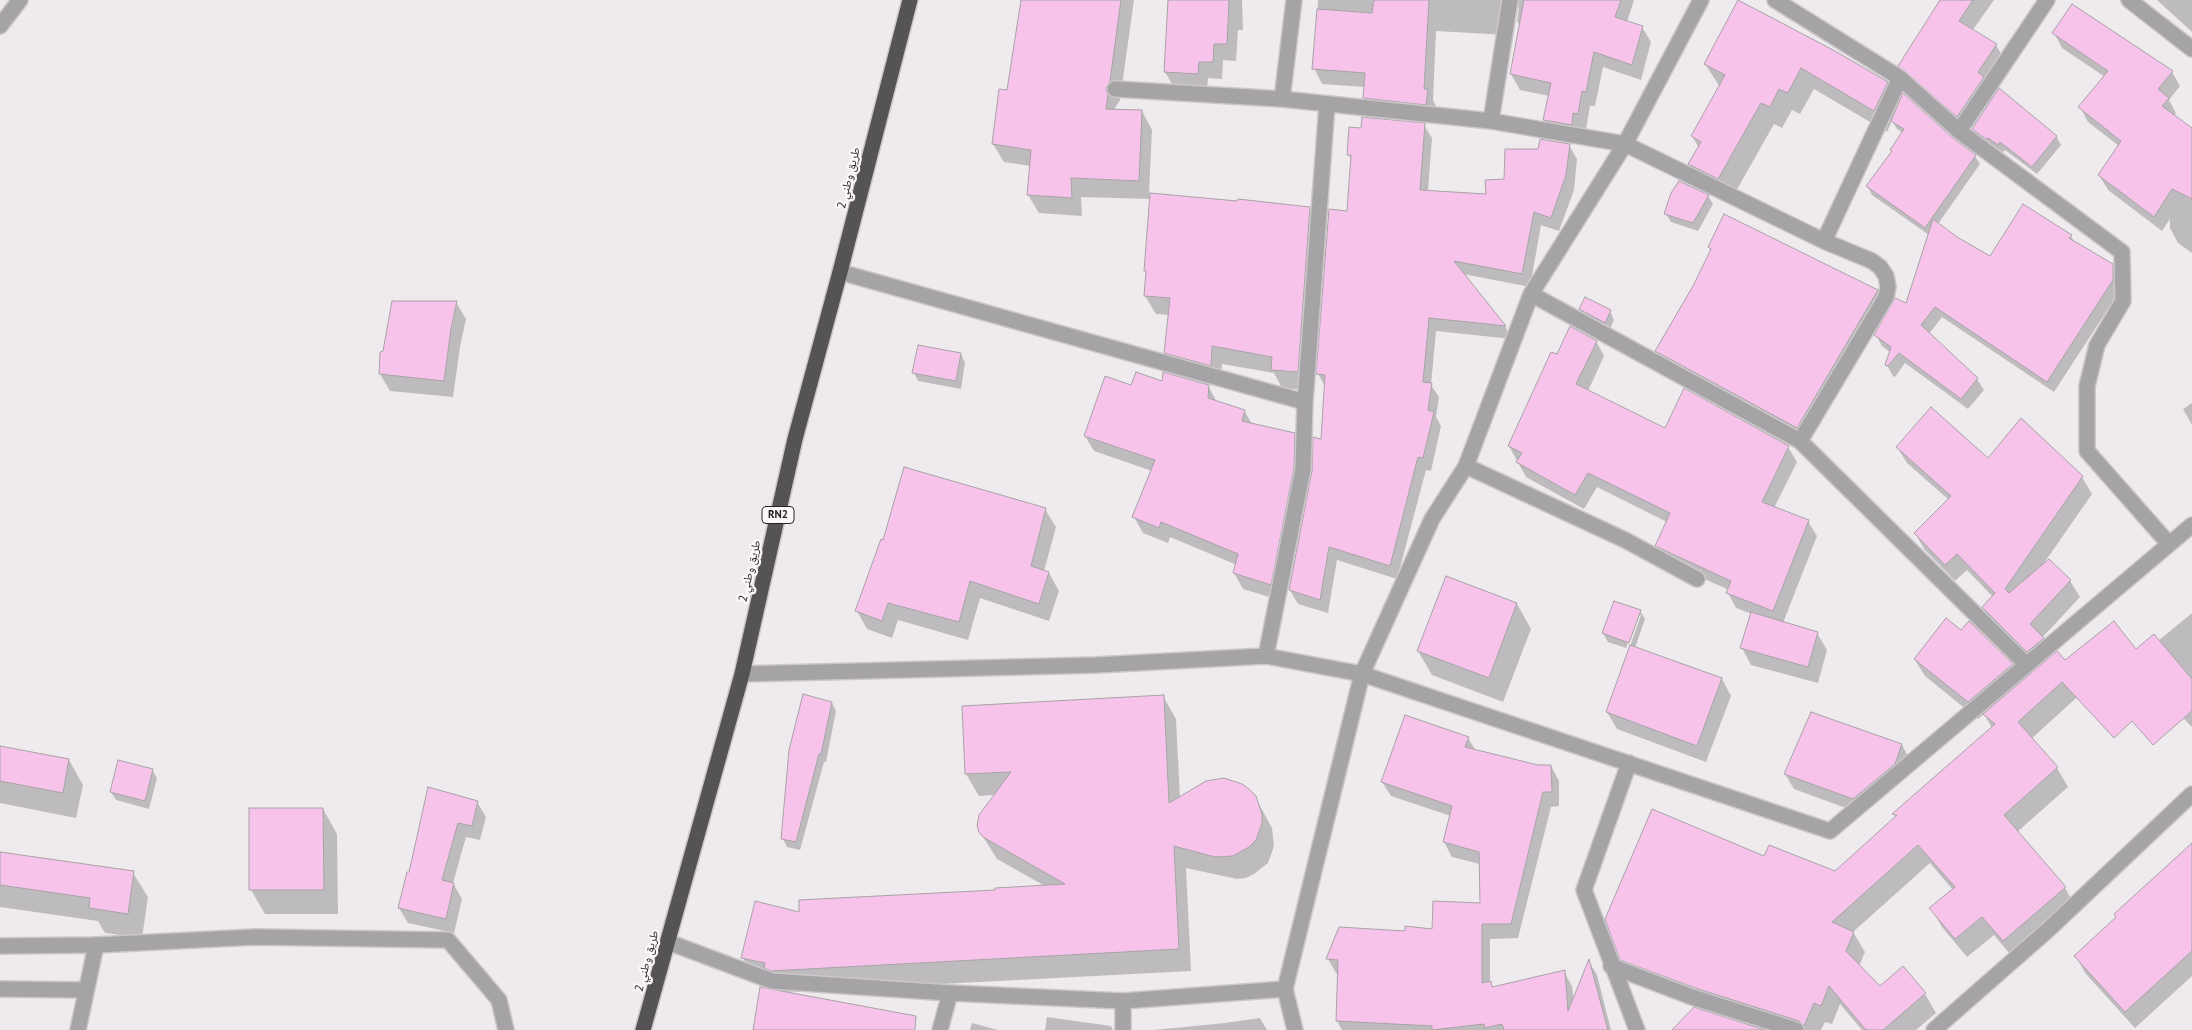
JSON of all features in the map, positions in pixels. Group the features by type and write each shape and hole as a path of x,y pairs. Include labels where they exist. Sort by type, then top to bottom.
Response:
{"highway":[{"name":"طريق وطني 2","path":"643,1030 742,674 795,439 910,0"}],"street":[{"path":"0,26 20,0"},
{"path":"1282,99 1294,0"},
{"path":"1491,121 1510,0"},
{"path":"1296,1030 1285,989 1362,674 1432,519 1466,466 1531,294 1626,144 1702,0"},
{"path":"1774,0 1900,78 1959,131 2122,252 2123,301 2097,345 2087,386 2087,451 2169,544"},
{"path":"1959,131 2047,0"},
{"path":"2132,1 2192,49"},
{"path":"1824,241 1900,78"},
{"path":"1115,89 1282,99 1491,121 1626,144 1824,241 1872,261 1880,267 1886,276 1888,287 1886,297 1800,440"},
{"path":"1266,656 1301,490 1305,402 1327,104"},
{"path":"840,272 1305,402"},
{"path":"1531,294 1800,440 2027,665"},
{"path":"1466,466 1626,540 1697,578"},
{"path":"742,674 1096,665 1266,656 1362,674 1830,831 2192,525"},
{"path":"1629,763 1584,890 1611,966 1637,1030"},
{"path":"1934,1030 2049,928 2192,794"},
{"path":"0,946 96,945 255,937 448,940 499,1000 506,1030"},
{"path":"668,942 772,980 950,993 1123,1001 1285,989"},
{"path":"78,1030 96,945"},
{"path":"1611,966 1692,997 1796,1030"},
{"path":"0,989 86,990"},
{"path":"940,1030 950,993"},
{"path":"1123,1001 1123,1030"}],"building":[{"path":"1021,0 1121,0 1110,81 1106,88 1108,95 1106,109 1142,110 1139,181 1071,178 1072,198 1027,195 1031,150 992,144 999,89 1007,90"},
{"path":"1168,0 1229,0 1227,44 1214,44 1213,62 1199,62 1198,74 1164,72"},
{"path":"1374,0 1429,0 1424,89 1428,89 1426,105 1363,98 1365,73 1312,69 1317,9 1372,13"},
{"path":"1524,0 1621,0 1615,17 1643,26 1632,65 1594,52 1586,92 1582,91 1578,114 1573,113 1572,125 1543,120 1551,83 1510,74"},
{"path":"1738,0 1835,51 1888,82 1874,111 1801,68 1788,93 1779,89 1770,107 1761,103 1718,179 1688,164 1701,142 1691,136 1725,75 1704,64"},
{"path":"1940,0 1973,0 1959,21 1997,44 1978,72 1984,77 1957,117 1898,66"},
{"path":"2072,4 2173,71 2158,89 2169,98 2162,106 2192,128 2192,199 2172,189 2154,217 2098,175 2121,141 2078,107 2108,71 2052,33"},
{"path":"1999,88 2057,136 2032,167 2000,142 1998,145 1988,138 1987,140 1972,129"},
{"path":"1903,93 1953,138 1976,155 1925,228 1866,186 1892,151 1890,150 1904,129 1891,121"},
{"path":"1362,117 1425,123 1420,190 1486,194 1485,180 1504,179 1505,149 1538,149 1540,139 1570,144 1566,175 1551,218 1534,212 1522,274 1454,261 1506,326 1429,318 1423,382 1432,383 1428,410 1434,412 1423,458 1418,457 1390,566 1329,547 1320,600 1289,590 1312,471 1313,437 1321,439 1325,375 1316,374 1329,209 1347,211 1351,155 1347,155 1349,127 1361,128"},
{"path":"1679,181 1709,195 1693,223 1664,214 1671,193"},
{"path":"1150,193 1237,201 1238,199 1310,207 1298,372 1271,370 1272,357 1212,346 1211,366 1164,353 1170,298 1144,296"},
{"path":"2023,204 2072,235 2069,238 2113,264 2113,280 2047,382 1935,307 1921,325 1978,378 1961,399 1899,353 1888,366 1885,365 1891,347 1874,335 1895,298 1906,303 1933,219 1957,237 1990,256"},
{"path":"1724,214 1878,290 1797,428 1655,351 1693,286 1711,249 1708,247"},
{"path":"1585,297 1611,310 1605,323 1579,309"},
{"path":"392,301 457,301 444,381 379,374 380,352 383,351"},
{"path":"1570,326 1597,341 1576,384 1665,428 1684,388 1789,446 1762,502 1809,520 1773,611 1726,593 1731,581 1655,546 1670,513 1588,473 1575,495 1516,462 1522,453 1508,446 1551,352 1557,354"},
{"path":"918,345 961,353 956,381 912,373"},
{"path":"1136,372 1162,381 1163,372 1209,385 1208,398 1245,410 1242,421 1295,433 1294,468 1271,585 1233,573 1238,554 1161,522 1159,528 1132,517 1155,460 1084,436 1105,376 1131,385"},
{"path":"1931,407 1988,458 2021,418 2083,476 2005,589 2009,593 2049,559 2071,580 2030,624 2044,638 2027,652 1982,607 1995,593 1957,554 1945,565 1914,533 1951,496 1896,447"},
{"path":"904,467 1046,508 1031,566 1049,572 1039,604 970,581 959,622 888,603 882,621 855,611 881,539 883,540"},
{"path":"1446,576 1517,603 1489,678 1417,651"},
{"path":"1614,601 1641,610 1629,643 1602,633"},
{"path":"1751,612 1818,632 1808,667 1740,648"},
{"path":"1946,618 1961,630 1969,621 2013,664 1968,702 1914,659"},
{"path":"2114,621 2136,649 2154,634 2192,679 2192,711 2153,745 2132,721 2114,738 2062,682 2018,722 2058,767 2004,815 2066,887 2003,941 1982,917 1955,939 1929,908 1955,887 1918,845 1832,922 1854,932 1846,951 1880,986 1903,966 1926,993 1883,1030 1866,1030 1829,986 1821,1006 1814,1003 1804,1026 1799,1021 1695,988 1620,960 1605,919 1652,809 1764,856 1769,845 1835,871 1897,815 1892,814 1995,724 1983,714 2057,651 2065,660"},
{"path":"1630,645 1722,678 1697,746 1606,712"},
{"path":"803,694 832,702 821,754 819,754 796,842 781,839 789,750"},
{"path":"1164,695 1169,803 1206,781 1224,778 1242,784 1249,789 1256,796 1262,814 1262,823 1256,840 1249,847 1233,856 1215,857 1174,846 1179,949 771,971 764,968 765,963 741,958 755,901 799,912 799,900 995,890 995,888 1065,884 983,837 979,832 977,826 979,815 1011,772 965,774 962,706"},
{"path":"1811,712 1902,744 1895,764 1853,799 1784,774"},
{"path":"1405,715 1469,737 1465,747 1538,765 1551,765 1552,792 1543,792 1511,924 1482,924 1482,983 1491,981 1492,987 1565,970 1568,1011 1589,959 1608,1030 1504,1030 1502,1024 1485,1028 1484,1024 1432,1030 1432,1026 1336,1021 1338,960 1326,959 1339,927 1405,931 1405,926 1432,929 1433,901 1480,903 1479,852 1443,842 1452,806 1381,782"},
{"path":"0,746 69,759 63,793 0,781"},
{"path":"118,760 153,769 145,801 110,792"},
{"path":"428,787 478,801 472,826 458,823 442,880 454,883 446,919 398,908 407,872 409,872"},
{"path":"249,808 323,808 324,890 249,890"},
{"path":"2192,843 2192,951 2125,1012 2074,956 2116,917 2114,914"},
{"path":"0,852 134,871 128,914 89,908 90,898 0,885"},
{"path":"760,987 916,1016 915,1030 753,1030"},
{"path":"1694,1007 1765,1030 1672,1030"}]}
